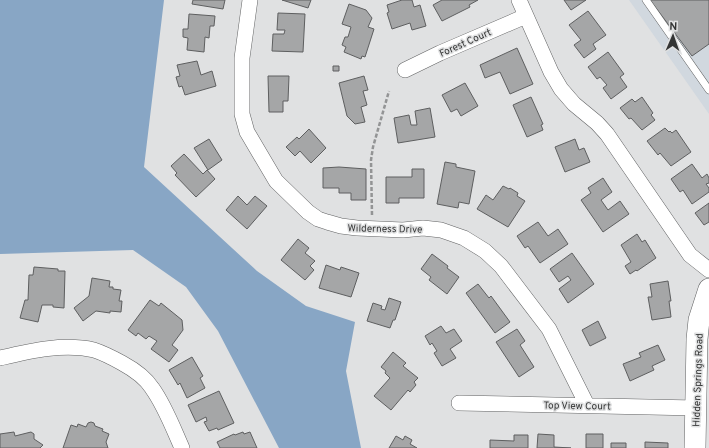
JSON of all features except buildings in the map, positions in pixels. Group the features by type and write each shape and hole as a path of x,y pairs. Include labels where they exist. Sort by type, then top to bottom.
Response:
{"main road":[{"name":"Hidden Springs Road","path":"695,448 697,339 699,320 709,289"}],"street":[{"name":"Wilderness Drive","path":"250,0 242,58 242,114 246,132 276,181 308,212 318,219 341,226 373,229 403,230 423,228 441,230 464,238 485,251 500,266 549,329 587,405"},
{"path":"519,0 561,89 574,104 597,123 607,134 690,255 709,270"},
{"name":"Forest Court","path":"405,70 526,16"},
{"path":"0,358 54,348 94,350 109,356 132,369 152,387 169,418 182,448"},
{"name":"Top View Court","path":"459,403 696,408"}],"lane":[{"path":"646,0 709,90"}],"path":[{"path":"372,218 371,160 373,147 389,91"}],"shaded area":[{"path":"0,0 164,0 144,167 257,271 306,306 355,322 346,371 361,448 279,448 218,331 186,287 133,250 0,254"},
{"path":"629,0 709,0 709,114"}]}
